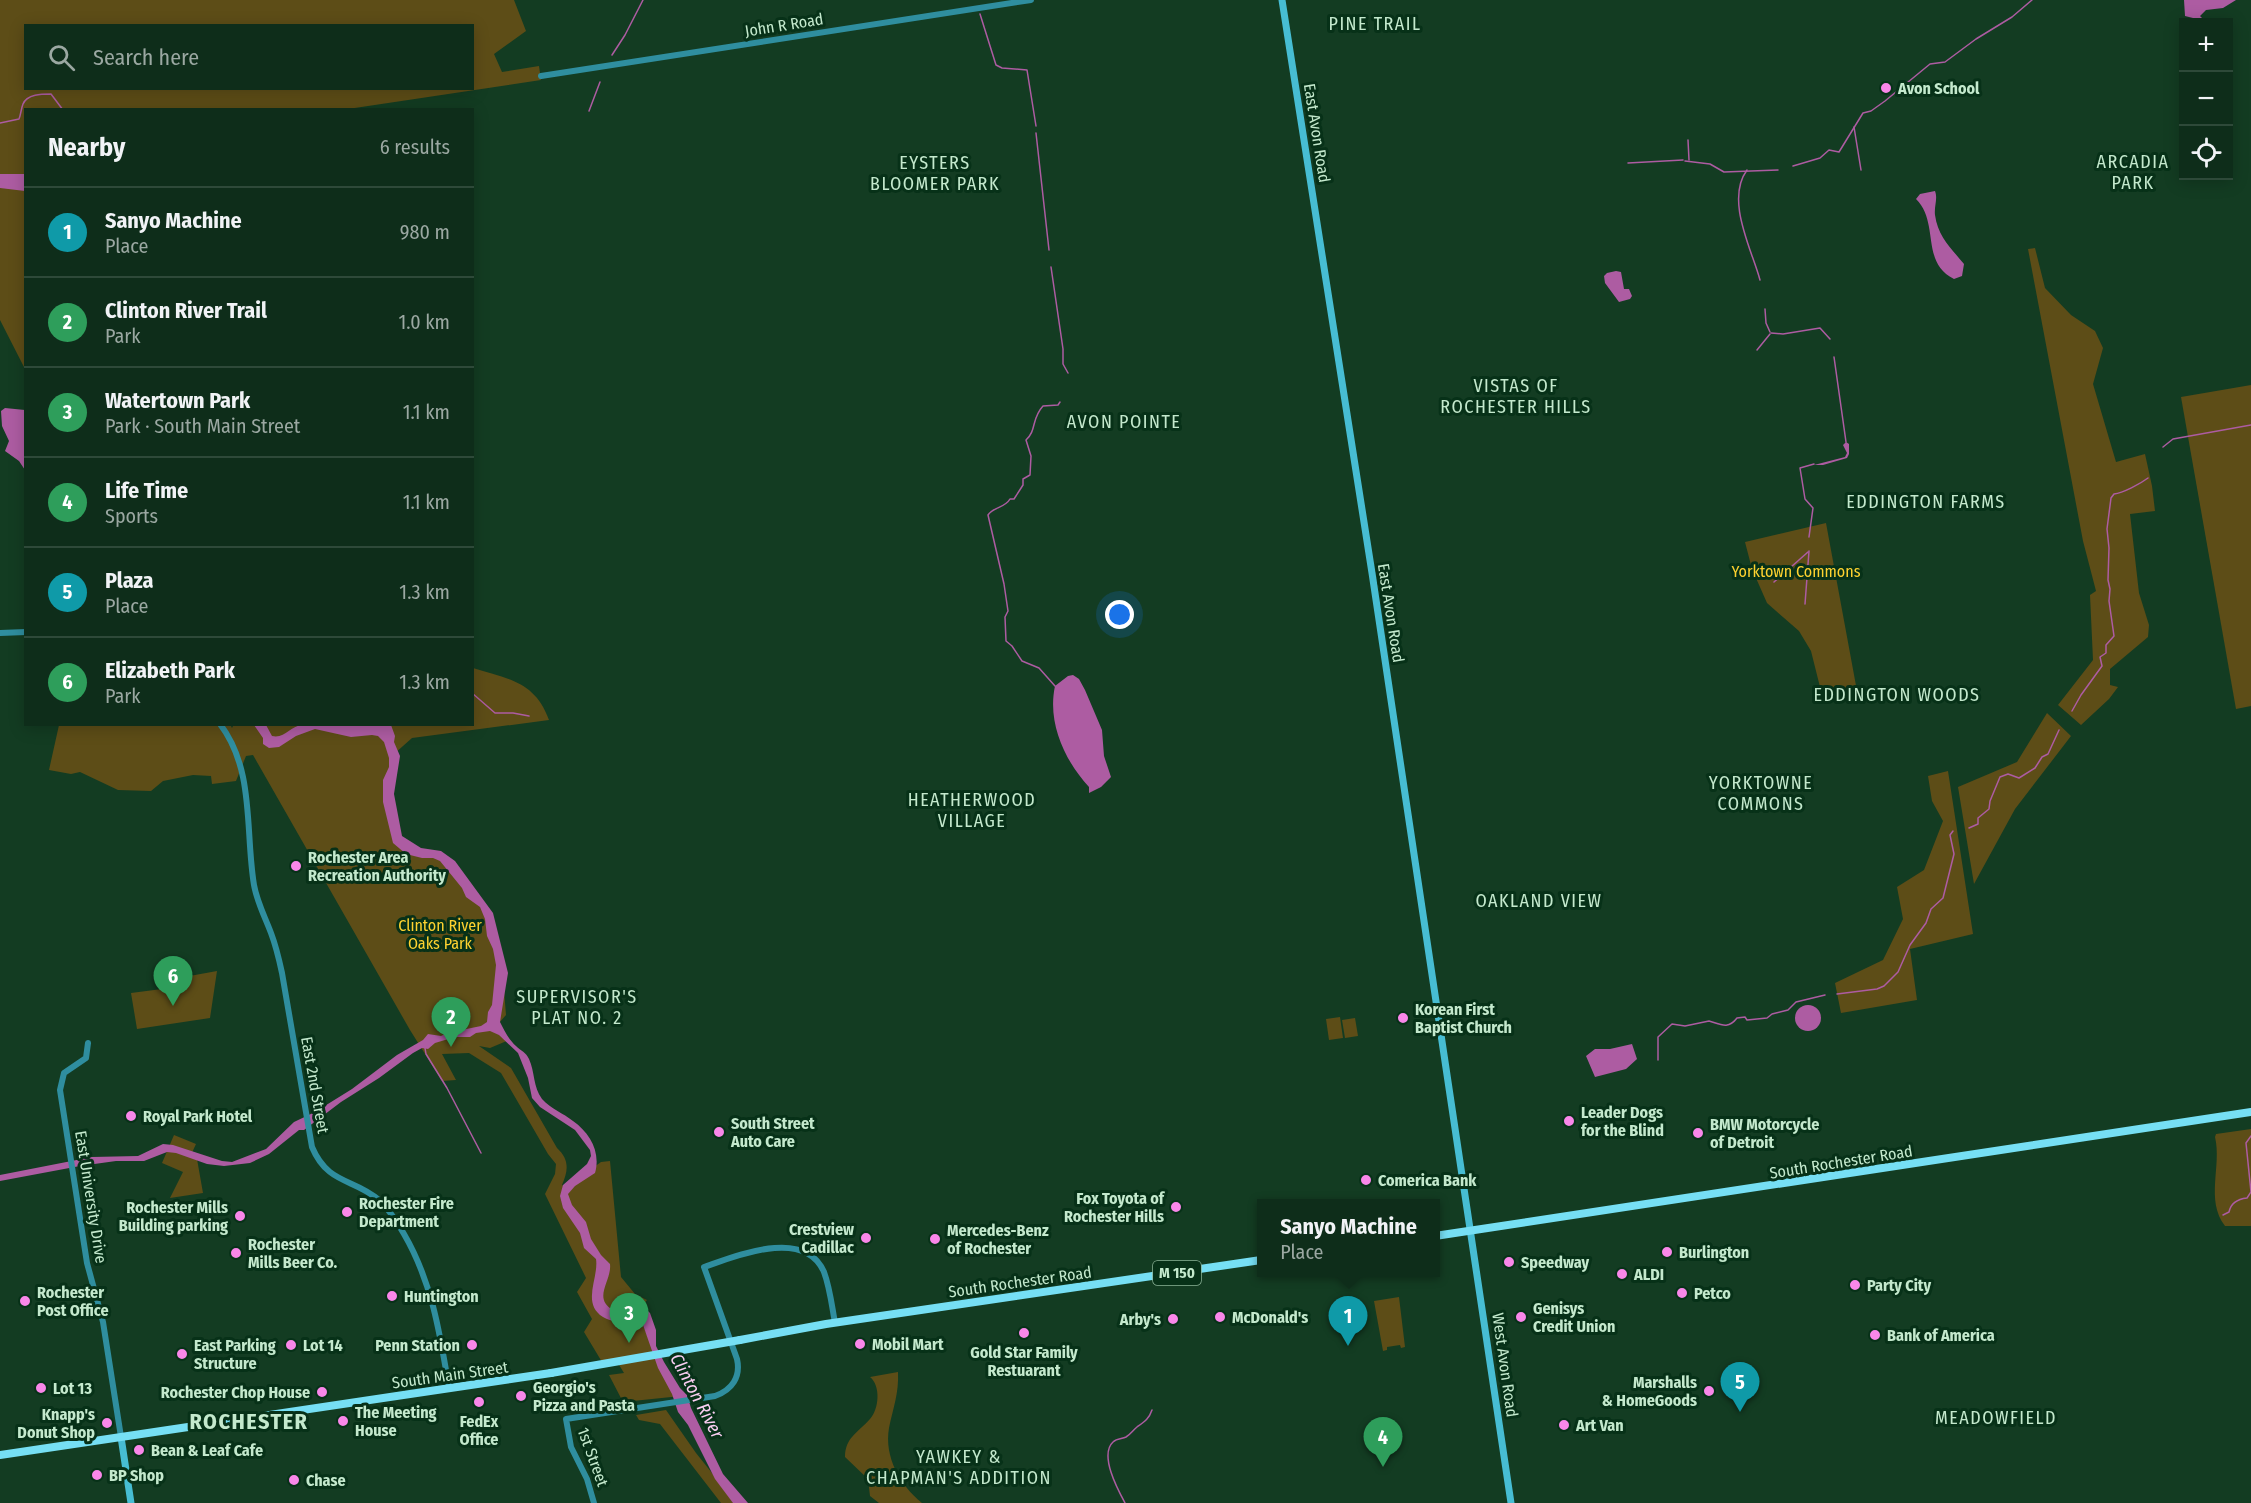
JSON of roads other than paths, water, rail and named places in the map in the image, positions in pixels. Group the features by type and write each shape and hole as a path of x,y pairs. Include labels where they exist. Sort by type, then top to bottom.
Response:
{"main road":[{"name":"East Avon Road","path":"1282,0 1470,1230"},
{"name":"South Rochester Road","path":"1440,1235 2251,1112"},
{"name":"West Avon Road","path":"1470,1230 1511,1503"},
{"name":"South Rochester Road","path":"782,1332 1257,1261"},
{"name":"South Main Street","path":"121,1437 551,1373 782,1332"},
{"name":"M 150","path":"0,1455 121,1437"},
{"path":"121,1437 131,1503"}],"street":[{"name":"John R Road","path":"541,76 1031,0"},
{"path":"0,633 24,632"},
{"name":"East 2nd Street","path":"221,726 235,750 243,778 254,885 257,899 276,947 282,973 312,1147 322,1164 334,1176 380,1201 408,1242 431,1296 449,1388"},
{"name":"East University Drive","path":"88,1043 86,1058 64,1073 61,1082 89,1274 103,1322 121,1437"},
{"name":"1st Street","path":"594,1503 587,1479 572,1447 566,1419 696,1400 725,1393 733,1385 738,1368 735,1352 704,1267 764,1249 788,1248 805,1252 816,1260 824,1272 835,1323"}],"waterway":[{"path":"612,55 643,0"},
{"path":"1793,166 1820,158 1829,150 1839,152 1863,113 1871,111 1885,101 1930,64 1945,62 1976,39 2012,17 2032,0"},
{"path":"980,14 996,65 1002,68 1027,70 1036,126"},
{"path":"589,111 600,82"},
{"path":"0,123 19,119 25,101 35,95 51,94 62,108"},
{"path":"1854,127 1861,170"},
{"path":"1036,133 1049,250"},
{"path":"1688,140 1689,160"},
{"path":"1628,163 1683,160"},
{"path":"1685,161 1710,164 1724,172 1778,170"},
{"path":"1747,170 1741,182 1739,210 1760,280"},
{"path":"1051,267 1063,349 1063,364 1068,373"},
{"path":"1765,309 1766,323 1770,332"},
{"path":"1771,333 1783,334 1820,328 1830,339"},
{"path":"1757,350 1770,334"},
{"path":"1834,357 1846,442"},
{"path":"1055,686 1039,668 1022,661 1006,641 1005,617 1008,611 988,515 1010,499 1014,499 1023,485 1023,479 1030,475 1031,456 1026,440 1043,406 1058,405 1060,402"},
{"path":"2163,447 2173,439 2251,425"},
{"path":"1809,537 1813,508 1805,499 1800,468 1814,464"},
{"path":"2072,711 2102,666 2100,657 2106,653 2106,645 2114,636 2108,580 2107,529 2111,498 2114,494 2131,488 2148,478"},
{"path":"1805,604 1809,551"},
{"path":"1774,582 1808,552"},
{"path":"474,695 495,713 529,716"},
{"path":"1969,828 1978,824 1978,818 1989,809 2000,777 2008,774 2019,778 2035,768 2042,757 2048,754 2059,730"},
{"path":"1837,994 1877,989 1884,986 1898,972 1910,945 1926,923 1931,909 1943,898 1954,854 1950,835 1953,831"},
{"path":"1658,1060 1658,1037 1672,1024 1685,1026 1709,1021 1727,1025 1737,1018 1745,1017 1747,1020 1767,1018 1772,1014 1788,1010 1796,1002 1825,995"},
{"path":"425,1048 426,1054 447,1088 481,1153"},
{"path":"2223,1215 2229,1212 2235,1202 2247,1198 2251,1192 2246,1143 2251,1136"},
{"path":"1125,1503 1111,1472 1109,1448 1113,1442 1126,1437 1144,1422 1152,1410"}],"place":[{"name":"Avon School","path":"1886,88"},
{"name":"Rochester Area Recreation Authority","path":"296,866"},
{"name":"Elizabeth Park","path":"173,1006"},
{"name":"Korean First Baptist Church","path":"1403,1018"},
{"name":"Clinton River Trail","path":"451,1047"},
{"name":"Royal Park Hotel","path":"131,1116"},
{"name":"Leader Dogs for the Blind","path":"1569,1121"},
{"name":"South Street Auto Care","path":"719,1132"},
{"name":"BMW Motorcycle of Detroit","path":"1698,1133"},
{"name":"Comerica Bank","path":"1366,1180"},
{"name":"Fox Toyota of Rochester Hills","path":"1176,1207"},
{"name":"Rochester Fire Department","path":"347,1212"},
{"name":"Rochester Mills Building parking","path":"240,1216"},
{"name":"Crestview Cadillac","path":"866,1238"},
{"name":"Mercedes-Benz of Rochester","path":"935,1239"},
{"name":"Burlington","path":"1667,1252"},
{"name":"Rochester Mills Beer Co.","path":"236,1253"},
{"name":"Speedway","path":"1509,1262"},
{"name":"ALDI","path":"1622,1274"},
{"name":"Party City","path":"1855,1285"},
{"name":"Petco","path":"1682,1293"},
{"name":"Huntington","path":"392,1296"},
{"name":"Rochester Post Office","path":"25,1301"},
{"name":"McDonald's","path":"1220,1317"},
{"name":"Genisys Credit Union","path":"1521,1317"},
{"name":"Arby's","path":"1173,1319"},
{"name":"Gold Star Family Restuarant","path":"1024,1333"},
{"name":"Bank of America","path":"1875,1335"},
{"name":"Watertown Park","path":"629,1343"},
{"name":"Mobil Mart","path":"860,1344"},
{"name":"Lot 14","path":"291,1345"},
{"name":"Penn Station","path":"472,1345"},
{"name":"Sanyo Machine","path":"1348,1346"},
{"name":"East Parking Structure","path":"182,1354"},
{"name":"Lot 13","path":"41,1388"},
{"name":"Marshalls & HomeGoods","path":"1709,1391"},
{"name":"Rochester Chop House","path":"322,1392"},
{"name":"Georgio's Pizza and Pasta","path":"521,1396"},
{"name":"FedEx Office","path":"479,1402"},
{"name":"Plaza","path":"1740,1412"},
{"name":"The Meeting House","path":"343,1421"},
{"name":"Knapp's Donut Shop","path":"107,1423"},
{"name":"Art Van","path":"1564,1425"},
{"name":"Bean & Leaf Cafe","path":"139,1450"},
{"name":"Life Time","path":"1383,1467"},
{"name":"BP Shop","path":"97,1475"},
{"name":"Chase","path":"294,1480"}],"district":[{"name":"PINE TRAIL","path":"1375,24"},
{"name":"ARCADIA PARK","path":"2133,172"},
{"name":"EYSTERS BLOOMER PARK","path":"935,174"},
{"name":"VISTAS OF ROCHESTER HILLS","path":"1516,396"},
{"name":"AVON POINTE","path":"1124,422"},
{"name":"EDDINGTON FARMS","path":"1926,502"},
{"name":"EDDINGTON WOODS","path":"1897,695"},
{"name":"YORKTOWNE COMMONS","path":"1761,793"},
{"name":"HEATHERWOOD VILLAGE","path":"972,810"},
{"name":"OAKLAND VIEW","path":"1539,901"},
{"name":"SUPERVISOR'S PLAT NO. 2","path":"577,1007"},
{"name":"MEADOWFIELD","path":"1996,1418"},
{"name":"ROCHESTER","path":"249,1421"},
{"name":"YAWKEY & CHAPMAN'S ADDITION","path":"959,1467"}],"park label":[{"name":"Yorktown Commons","path":"1796,571"},
{"name":"Clinton River Oaks Park","path":"440,934"}],"water label":[{"name":"Clinton River","path":"697,1396"}]}
